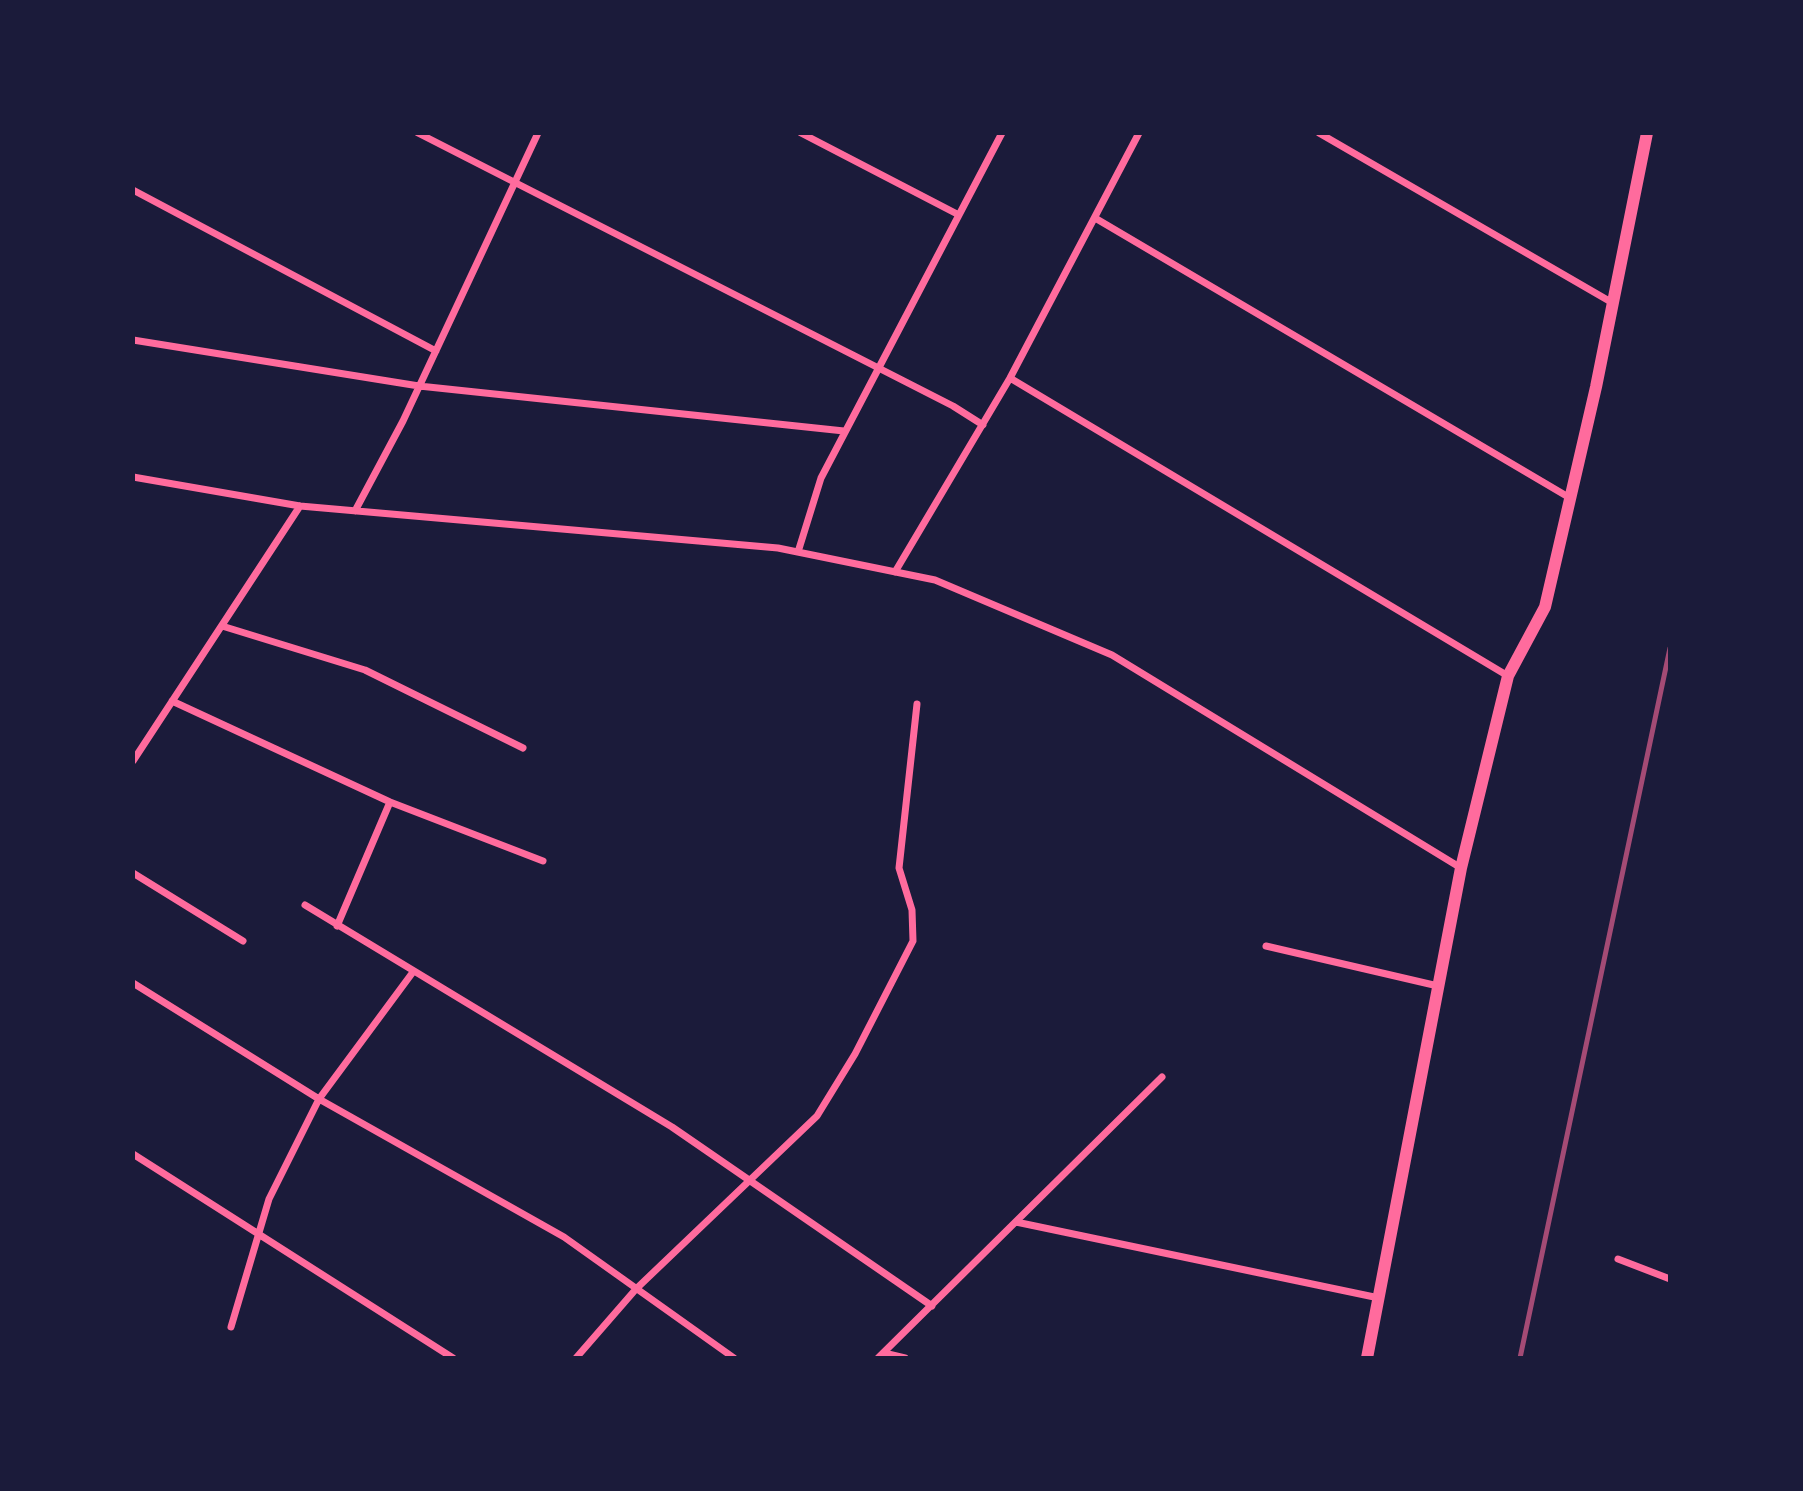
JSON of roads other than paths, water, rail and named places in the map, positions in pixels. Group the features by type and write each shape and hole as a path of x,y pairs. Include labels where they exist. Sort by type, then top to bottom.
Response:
{"street":[{"path":"418,133 953,407 983,425"},
{"path":"355,511 436,351 538,133"},
{"path":"801,133 959,215"},
{"path":"798,552 821,478 1002,133"},
{"path":"895,572 1010,378 1139,133"},
{"path":"1318,133 1611,302"},
{"path":"1367,1358 1461,868 1508,676 1545,607 1596,387 1647,133"},
{"path":"133,190 436,351"},
{"path":"1095,218 1570,498"},
{"path":"133,340 419,386 844,431"},
{"path":"1010,378 1508,676"},
{"path":"133,477 300,506 798,552 935,580 1112,655 1461,868"},
{"path":"133,761 300,506"},
{"path":"222,626 365,670 523,748"},
{"path":"172,701 390,802 543,861"},
{"path":"576,1358 636,1289 752,1182 817,1116 855,1054 913,941 912,910 898,868 916,704"},
{"path":"337,926 390,802"},
{"path":"133,873 243,941"},
{"path":"305,905 672,1127 932,1306"},
{"path":"1266,946 1438,986"},
{"path":"230,1327 268,1199 318,1099 414,972"},
{"path":"133,983 318,1099 564,1237 734,1358"},
{"path":"881,1356 1163,1077"},
{"path":"133,1154 453,1358"},
{"path":"1016,1222 1379,1298"},
{"path":"1618,1259 1670,1279"},
{"path":"881,1356 905,1358"}],"railway":[{"path":"1520,1358 1670,648"}]}
